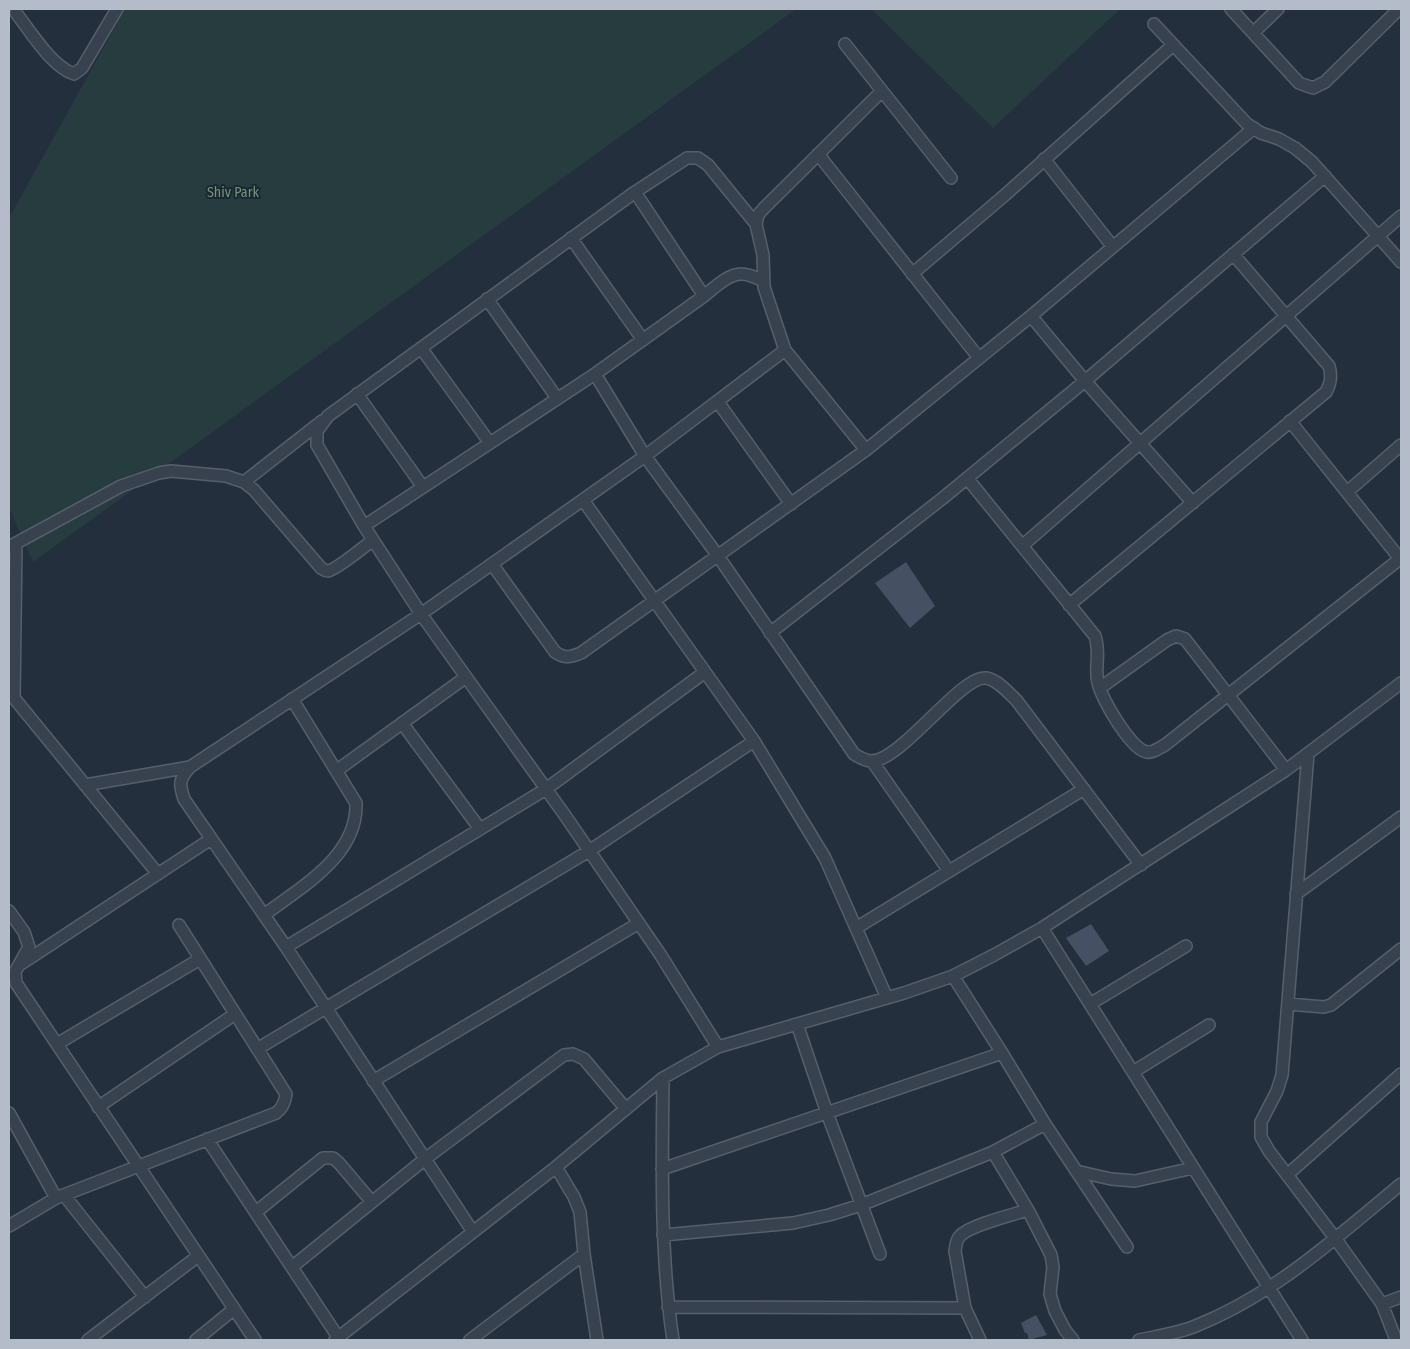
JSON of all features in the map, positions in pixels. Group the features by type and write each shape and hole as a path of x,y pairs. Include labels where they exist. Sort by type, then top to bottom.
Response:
{"street":[{"path":"12,14 54,61 66,71 74,74 82,68 117,9"},
{"path":"1232,9 1299,83 1313,88 1325,82 1399,9"},
{"path":"1253,32 1278,9"},
{"path":"1154,24 1247,124 1295,148 1312,162 1401,262"},
{"path":"845,44 951,178"},
{"path":"912,274 1173,45"},
{"path":"866,450 785,350 764,281 763,255 756,224 758,215 764,208 882,91"},
{"path":"492,564 555,652 569,658 581,653 866,450 1031,316 1254,128"},
{"path":"818,154 979,358"},
{"path":"244,482 357,394 635,192 687,158 698,158 708,165 756,224"},
{"path":"1044,159 1113,247"},
{"path":"770,633 967,478 1085,381 1325,176"},
{"path":"635,192 704,296"},
{"path":"1022,546 1401,216"},
{"path":"571,238 643,340"},
{"path":"1070,605 1326,392 1330,385 1332,374 1328,366 1233,254"},
{"path":"364,526 595,374 732,276 741,274 764,281"},
{"path":"488,299 557,398"},
{"path":"1031,316 1085,381 1193,502"},
{"path":"421,348 490,443"},
{"path":"473,1232 327,1009 184,799 180,787 183,775 190,767 421,614 583,500 718,402 785,350"},
{"path":"595,374 645,456 718,556 854,754 862,759 872,761 883,758 895,750 961,691 976,680 986,678 999,684 1017,701 1141,865"},
{"path":"357,394 423,486"},
{"path":"718,402 791,504"},
{"path":"328,416 317,431 317,445 364,526 421,614 639,923 718,1047"},
{"path":"967,478 1095,636 1098,647 1097,681 1107,704 1134,744 1147,752 1156,751 1401,559 1290,422"},
{"path":"1347,492 1401,445"},
{"path":"158,874 11,696 12,545 110,492 153,475 171,471 226,476 244,482 254,490 321,568 326,571 330,571 338,566 373,540"},
{"path":"583,500 754,741 826,858 887,998"},
{"path":"1100,688 1167,640 1176,636 1185,639 1286,770"},
{"path":"286,948 546,789 705,672"},
{"path":"336,771 466,677"},
{"path":"207,1139 338,1339 556,1166 663,1078 718,1047 887,998 953,976 1042,928 1141,865 1286,770 1400,686"},
{"path":"264,916 326,867 346,843 353,829 356,816 356,803 292,699"},
{"path":"402,723 480,829"},
{"path":"257,1049 327,1009 589,851 754,741"},
{"path":"1308,754 1282,1075 1277,1091 1261,1122 1261,1137 1382,1304 1396,1340"},
{"path":"872,761 949,871"},
{"path":"85,785 190,767"},
{"path":"856,928 1084,789"},
{"path":"1296,894 1401,817"},
{"path":"19,965 211,838"},
{"path":"9,911 28,940 29,947 15,972 16,983 255,1340"},
{"path":"373,1081 639,923"},
{"path":"9,1226 60,1196 281,1110 286,1094 179,925"},
{"path":"1042,928 1302,1340"},
{"path":"1090,1004 1186,946"},
{"path":"1288,1004 1324,1007 1331,1005 1401,950"},
{"path":"57,1044 200,959"},
{"path":"953,976 1045,1124 1127,1247"},
{"path":"98,1107 235,1014"},
{"path":"797,1024 827,1113 880,1254"},
{"path":"1133,1072 1209,1025"},
{"path":"292,1267 425,1159 564,1055 573,1054 584,1059 626,1109"},
{"path":"662,1169 1002,1054"},
{"path":"1287,1175 1401,1074"},
{"path":"663,1078 663,1235 668,1307 673,1340"},
{"path":"9,1114 60,1196 145,1297"},
{"path":"663,1235 793,1223 829,1216 993,1152 1045,1124"},
{"path":"993,1152 1028,1210 1051,1255 1053,1267 1050,1294 1055,1311 1065,1330 1073,1340"},
{"path":"256,1212 324,1158 333,1158 339,1163 372,1202"},
{"path":"556,1166 574,1197 580,1212 584,1254 597,1340"},
{"path":"1076,1171 1111,1179 1135,1181 1193,1168"},
{"path":"1139,1340 1196,1326 1269,1288 1335,1238 1401,1184"},
{"path":"980,1340 965,1308 955,1251 958,1237 969,1229 1028,1210"},
{"path":"470,1340 584,1254"},
{"path":"88,1340 198,1256"},
{"path":"1382,1304 1401,1297"},
{"path":"668,1307 965,1308"},
{"path":"196,1340 234,1309"}],"green space":[{"name":"Shiv Park","path":"125,9 796,9 33,562 9,508 9,218"},
{"path":"871,9 1120,9 993,128"}],"building":[{"path":"906,562 935,606 910,628 875,583"},
{"path":"1091,924 1109,951 1086,966 1066,938"},
{"path":"1036,1315 1047,1335 1029,1340 1021,1323"}]}
